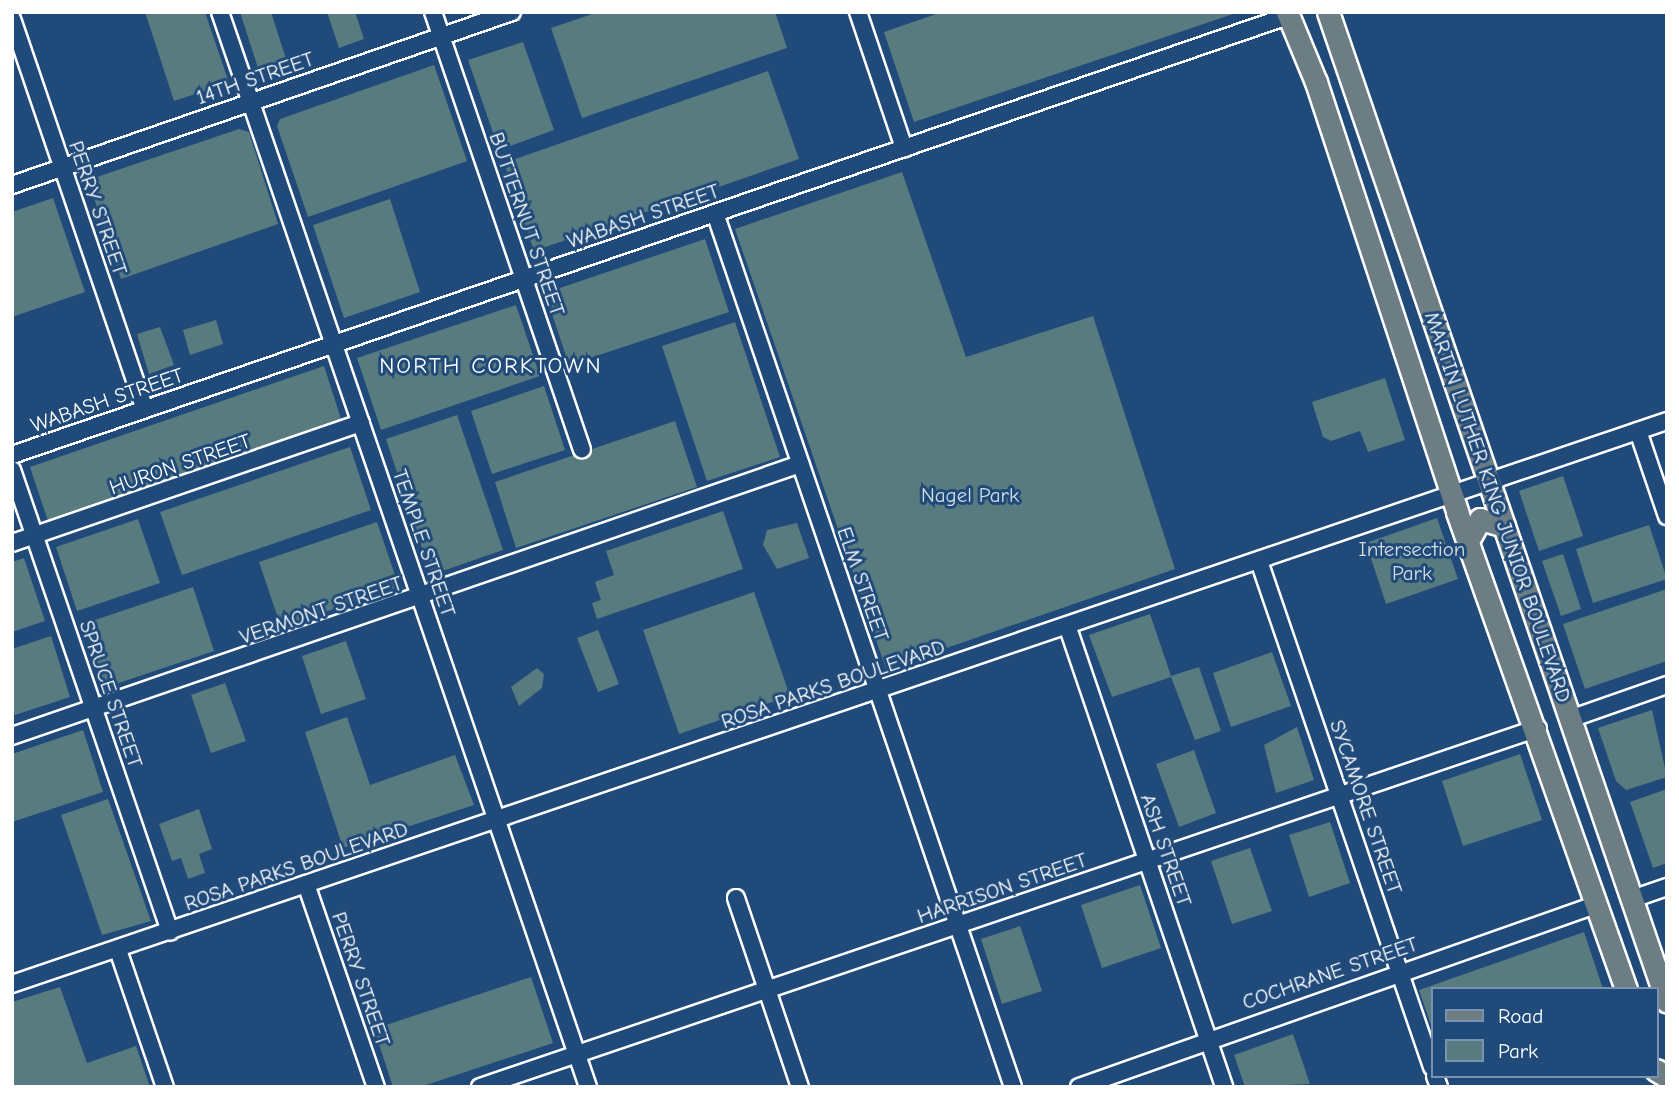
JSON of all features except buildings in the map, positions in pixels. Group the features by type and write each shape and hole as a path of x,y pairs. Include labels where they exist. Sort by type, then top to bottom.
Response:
{"main road":[{"name":"MARTIN LUTHER KING JUNIOR BOULEVARD","path":"1328,12 1667,1002"},
{"name":"MARTIN LUTHER KING JUNIOR BOULEVARD","path":"1287,14 1316,82 1339,147 1452,495 1538,729 1625,987"},
{"path":"1316,82 1336,90 1349,72"},
{"path":"1339,147 1347,126 1371,138"},
{"path":"1468,541 1480,519 1504,526"},
{"path":"1557,785 1571,798 1585,793 1590,778"},
{"path":"1580,853 1591,829 1608,832"}],"street":[{"name":"TEMPLE STREET","path":"220,12 587,1087"},
{"name":"BUTTERNUT STREET","path":"433,12 582,449"},
{"name":"14TH STREET","path":"12,185 512,12"},
{"path":"858,12 904,148"},
{"name":"WABASH STREET","path":"12,455 1287,14"},
{"name":"PERRY STREET","path":"12,19 145,410"},
{"name":"ELM STREET","path":"715,213 1013,1087"},
{"name":"ROSA PARKS BOULEVARD","path":"12,984 1068,628 1667,421"},
{"name":"HURON STREET","path":"12,543 361,423"},
{"path":"1637,431 1667,516"},
{"name":"VERMONT STREET","path":"12,736 420,598 800,464"},
{"name":"SPRUCE STREET","path":"12,470 170,932"},
{"name":"SYCAMORE STREET","path":"1259,561 1430,1061"},
{"name":"ASH STREET","path":"1068,628 1224,1087"},
{"path":"1570,719 1667,685"},
{"name":"HARRISON STREET","path":"480,1087 1538,729"},
{"name":"PERRY STREET","path":"306,884 376,1087"},
{"path":"1632,899 1667,887"},
{"path":"736,898 800,1087"},
{"name":"COCHRANE STREET","path":"1079,1087 1209,1044 1223,1032 1598,904"},
{"path":"118,950 165,1087"}],"green space":[{"path":"145,12 205,12 229,83 174,101"},
{"path":"240,12 271,12 287,62 259,71"},
{"path":"327,12 355,12 364,39 339,48"},
{"path":"598,12 775,12 787,48 582,118 551,28"},
{"path":"942,12 1239,12 914,122 884,32"},
{"path":"523,42 554,130 499,150 468,60"},
{"path":"434,65 467,161 308,217 277,126 280,119"},
{"path":"768,71 799,159 534,251 504,163"},
{"path":"239,129 249,132 278,224 121,279 88,180"},
{"name":"Nagel Park","path":"902,172 966,357 1093,316 1175,569 886,669 735,229"},
{"path":"53,198 85,292 12,317 12,212"},
{"path":"390,199 420,292 344,318 313,225"},
{"path":"705,239 729,312 569,365 545,293"},
{"path":"516,305 540,376 381,430 357,358"},
{"path":"216,320 223,344 190,355 183,330"},
{"path":"735,322 780,457 707,481 662,346"},
{"path":"160,327 174,365 149,374 137,334"},
{"path":"324,366 342,422 48,521 30,467"},
{"path":"1385,378 1405,440 1368,452 1360,431 1331,441 1323,437 1312,402"},
{"path":"544,386 565,450 492,474 471,411"},
{"path":"457,415 503,550 431,575 386,439"},
{"path":"675,421 697,487 516,548 495,482"},
{"path":"350,447 371,510 182,575 160,512"},
{"path":"1563,476 1583,536 1539,551 1519,491"},
{"path":"723,511 743,569 597,619 592,603 601,600 595,582 614,575 606,551"},
{"name":"Intersection Park","path":"1437,518 1458,579 1386,604 1366,543"},
{"path":"138,519 160,583 77,611 56,547"},
{"path":"377,522 399,587 281,627 259,562"},
{"path":"797,523 809,558 777,569 763,545 767,530"},
{"path":"1649,525 1667,579 1593,603 1576,549"},
{"path":"1563,554 1581,609 1561,616 1542,561"},
{"path":"24,558 45,621 12,632 12,562"},
{"path":"193,587 214,651 104,688 83,624"},
{"path":"1667,589 1667,661 1585,689 1563,624"},
{"path":"754,592 790,696 679,734 643,630"},
{"path":"1150,614 1171,676 1199,667 1221,731 1195,740 1171,677 1112,697 1089,635"},
{"path":"598,630 619,684 598,692 577,638"},
{"path":"51,636 70,697 12,716 12,649"},
{"path":"346,641 366,699 321,714 302,656"},
{"path":"1272,652 1291,706 1231,727 1213,673"},
{"path":"537,668 544,674 542,688 519,706 511,687"},
{"path":"225,683 246,741 211,753 191,695"},
{"path":"1652,710 1667,777 1626,790 1616,781 1598,728"},
{"path":"347,717 370,785 455,755 474,805 343,848 305,732"},
{"path":"1297,727 1314,780 1276,793 1264,745"},
{"path":"83,730 103,792 12,822 12,754"},
{"path":"1194,750 1216,813 1179,827 1156,764"},
{"path":"1520,754 1542,820 1463,846 1442,781"},
{"path":"1667,789 1667,863 1653,868 1630,802"},
{"path":"108,799 151,921 102,935 61,815"},
{"path":"199,809 212,849 199,854 205,873 188,879 181,858 172,861 159,824"},
{"path":"1330,822 1350,883 1309,897 1289,835"},
{"path":"1250,848 1272,911 1232,924 1211,861"},
{"path":"1140,885 1161,948 1102,968 1081,905"},
{"path":"1020,926 1042,991 1002,1004 981,939"},
{"path":"1584,932 1602,987 1430,987 1430,1022 1419,990"},
{"path":"531,977 553,1043 420,1087 393,1087 374,1029"},
{"path":"60,987 87,1063 136,1046 150,1087 12,1087 12,1002"},
{"path":"1293,1034 1310,1084 1245,1087 1234,1055"}],"district":[{"name":"NORTH CORKTOWN","path":"491,366"}]}
